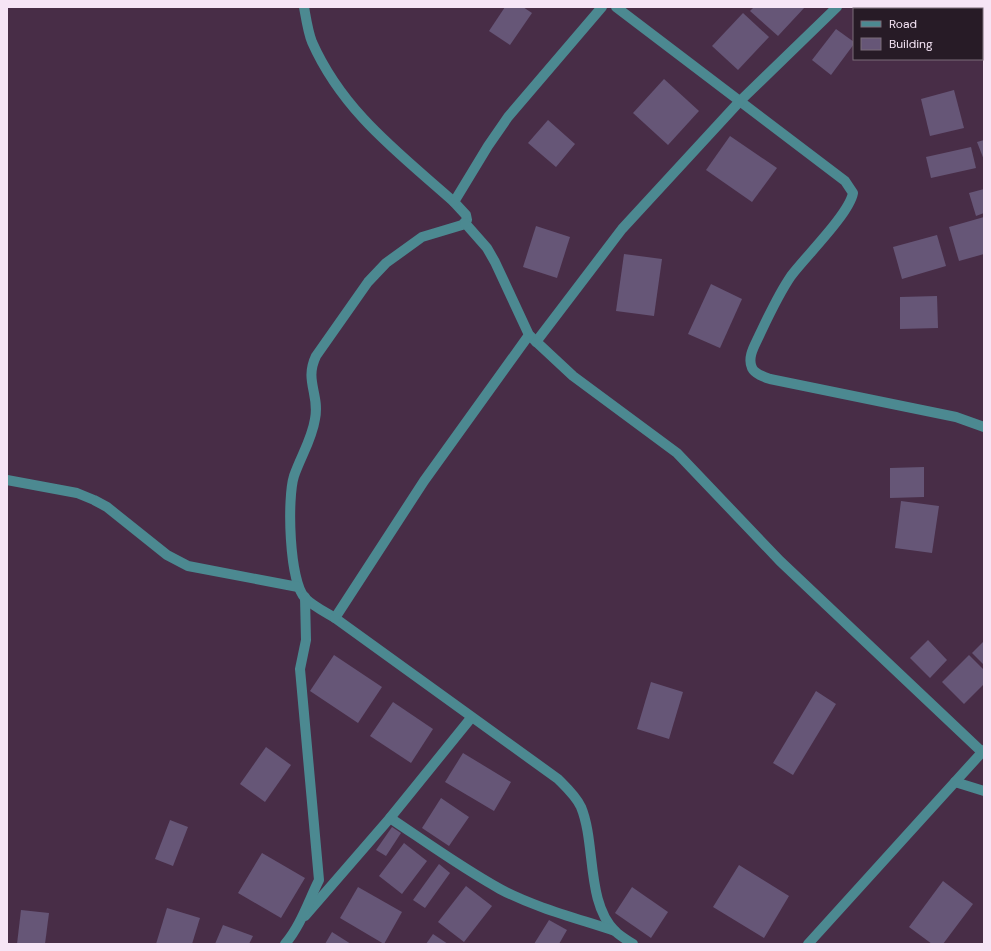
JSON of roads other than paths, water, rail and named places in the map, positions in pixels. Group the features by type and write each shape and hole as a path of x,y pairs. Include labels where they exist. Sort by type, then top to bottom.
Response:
{"street":[{"path":"304,7 312,41 336,86 370,128 454,202 466,216 467,220 465,223"},
{"path":"454,202 488,146 508,117 602,7"},
{"path":"616,7 845,181 853,193 847,209 791,276 776,300 750,359 752,368 760,375 770,379 956,417 984,427"},
{"path":"335,618 424,480 532,339 622,229 740,101 837,7"},
{"path":"465,223 487,248 532,339 573,376 676,453 780,561 983,751 808,944"},
{"path":"465,223 422,237 377,271 316,356 311,367 310,375 316,399 316,415 313,430 294,476 290,492 290,513 295,574 298,587 305,597 471,718 558,779 570,791 580,805 587,825 598,900 604,914 615,931"},
{"path":"7,480 77,493 94,500 107,507 167,555 188,566 298,587"},
{"path":"302,919 319,880 300,669 306,640 305,597"},
{"path":"285,944 302,919 390,818 471,718"},
{"path":"954,782 984,791"},
{"path":"390,818 467,870 501,889 532,903 615,931 633,944"}]}
